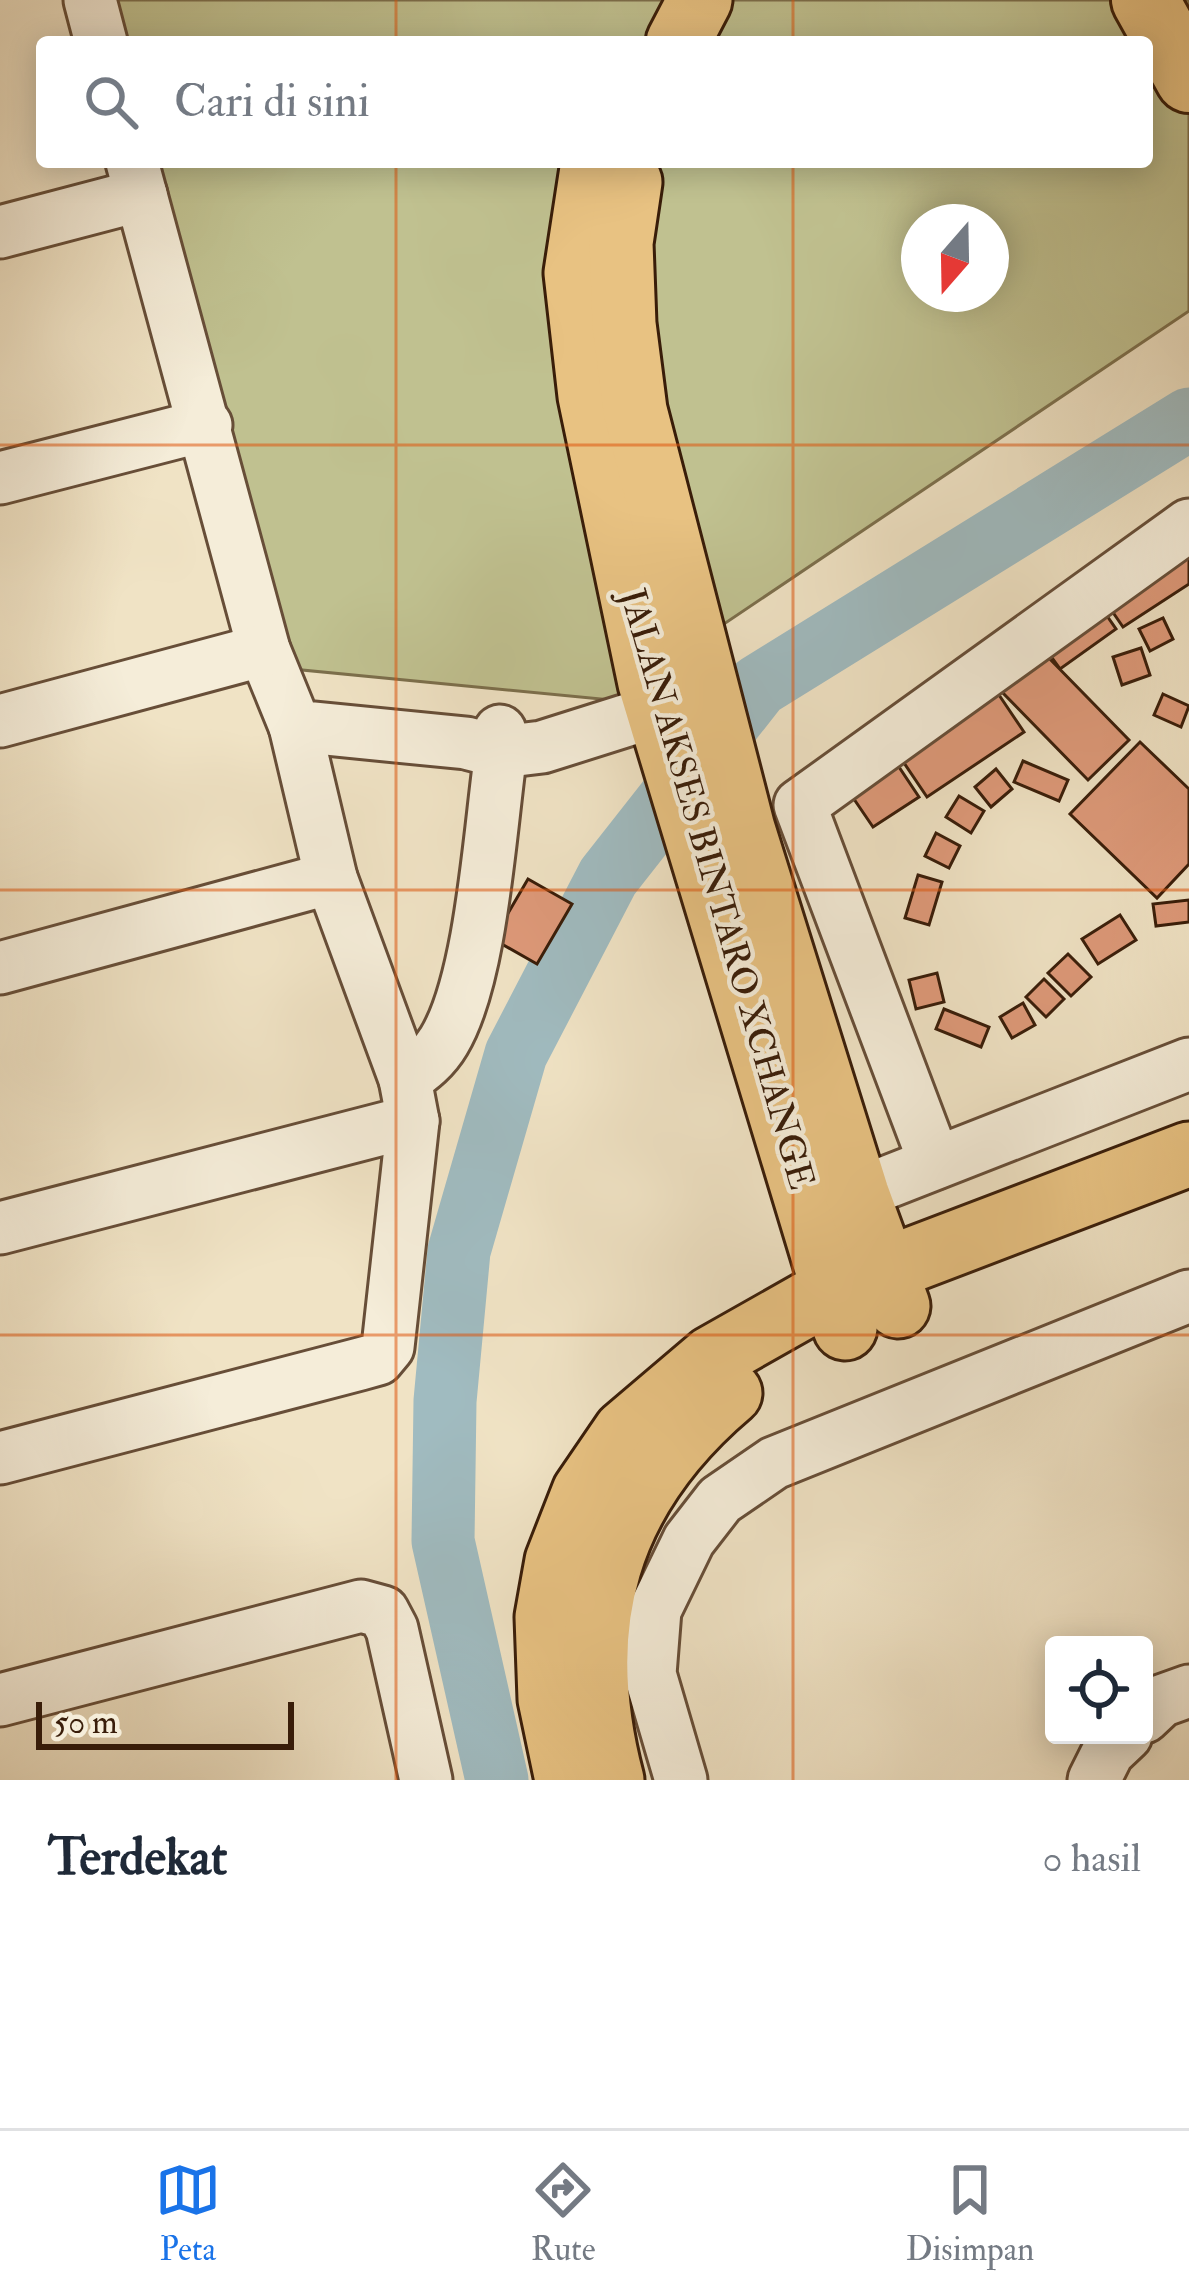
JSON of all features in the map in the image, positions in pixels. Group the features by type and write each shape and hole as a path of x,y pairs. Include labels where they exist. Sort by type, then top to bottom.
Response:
{"highway":[{"path":"1145,0 1189,79"}],"main road":[{"path":"637,36 655,0"},
{"path":"681,36 700,0"},
{"name":"JALAN AKSES BINTARO XCHANGE","path":"592,168 576,273 590,396 864,1299"},
{"name":"JALAN AKSES BINTARO XCHANGE","path":"632,168 621,243 627,345 682,699"},
{"name":"JALAN AKSES BINTARO XCHANGE","path":"722,842 856,1194 864,1299"},
{"path":"567,1780 550,1700 547,1617 557,1561 584,1492 625,1432 712,1358 864,1299 1189,1154"},
{"path":"612,1780 594,1690 594,1641 603,1584 617,1539 656,1467 691,1426 864,1299 1189,1198"}],"street":[{"path":"90,0 99,36"},
{"path":"0,232 137,178 264,650 295,726 331,878 409,1100"},
{"path":"0,478 206,425"},
{"path":"935,1163 800,806 1189,525"},
{"path":"0,721 264,650"},
{"path":"295,726 542,746 682,699"},
{"path":"0,1458 378,1359 388,1346 409,1100 445,1040 472,959 489,742"},
{"path":"0,968 331,878"},
{"path":"856,1194 1189,1064"},
{"path":"0,1228 409,1100"},
{"path":"682,1780 650,1674 656,1610 689,1540 720,1499 774,1463 1189,1296"},
{"path":"0,1700 362,1606 383,1612 392,1630 426,1780"},
{"path":"1153,1709 1189,1691"},
{"path":"1094,1780 1116,1744"}],"green space":[{"path":"109,0 1189,0 1189,311 611,700 282,668 153,168 1153,168 1153,36 118,36"}],"building":[{"path":"1189,537 1189,584 1123,627 1101,595"},
{"path":"1096,600 1116,629 1060,669 1039,640"},
{"path":"1163,618 1173,639 1150,651 1139,629"},
{"path":"1141,648 1150,675 1122,685 1113,657"},
{"path":"1043,652 1129,740 1088,780 1002,692"},
{"path":"997,692 1024,732 927,797 900,757"},
{"path":"1163,694 1189,706 1181,727 1154,715"},
{"path":"1140,742 1189,789 1189,864 1157,898 1070,814"},
{"path":"889,752 919,797 873,827 843,783"},
{"path":"1023,761 1068,780 1059,801 1014,782"},
{"path":"996,769 1012,789 991,807 975,787"},
{"path":"959,796 984,811 971,833 946,817"},
{"path":"936,833 960,846 949,868 925,856"},
{"path":"918,875 942,882 929,925 905,918"},
{"path":"528,879 572,904 537,964 493,939"},
{"path":"1189,900 1189,922 1156,926 1153,904"},
{"path":"1120,915 1136,940 1098,964 1082,939"},
{"path":"1068,954 1091,977 1071,996 1048,973"},
{"path":"937,973 944,1002 916,1009 909,980"},
{"path":"1044,979 1064,999 1046,1017 1026,997"},
{"path":"1023,1003 1035,1025 1012,1038 1000,1017"},
{"path":"944,1009 989,1027 981,1047 936,1029"}],"waterway":[{"path":"497,1780 443,1541 445,1401 459,1251 516,1054 608,877 758,686 1189,419"}]}
